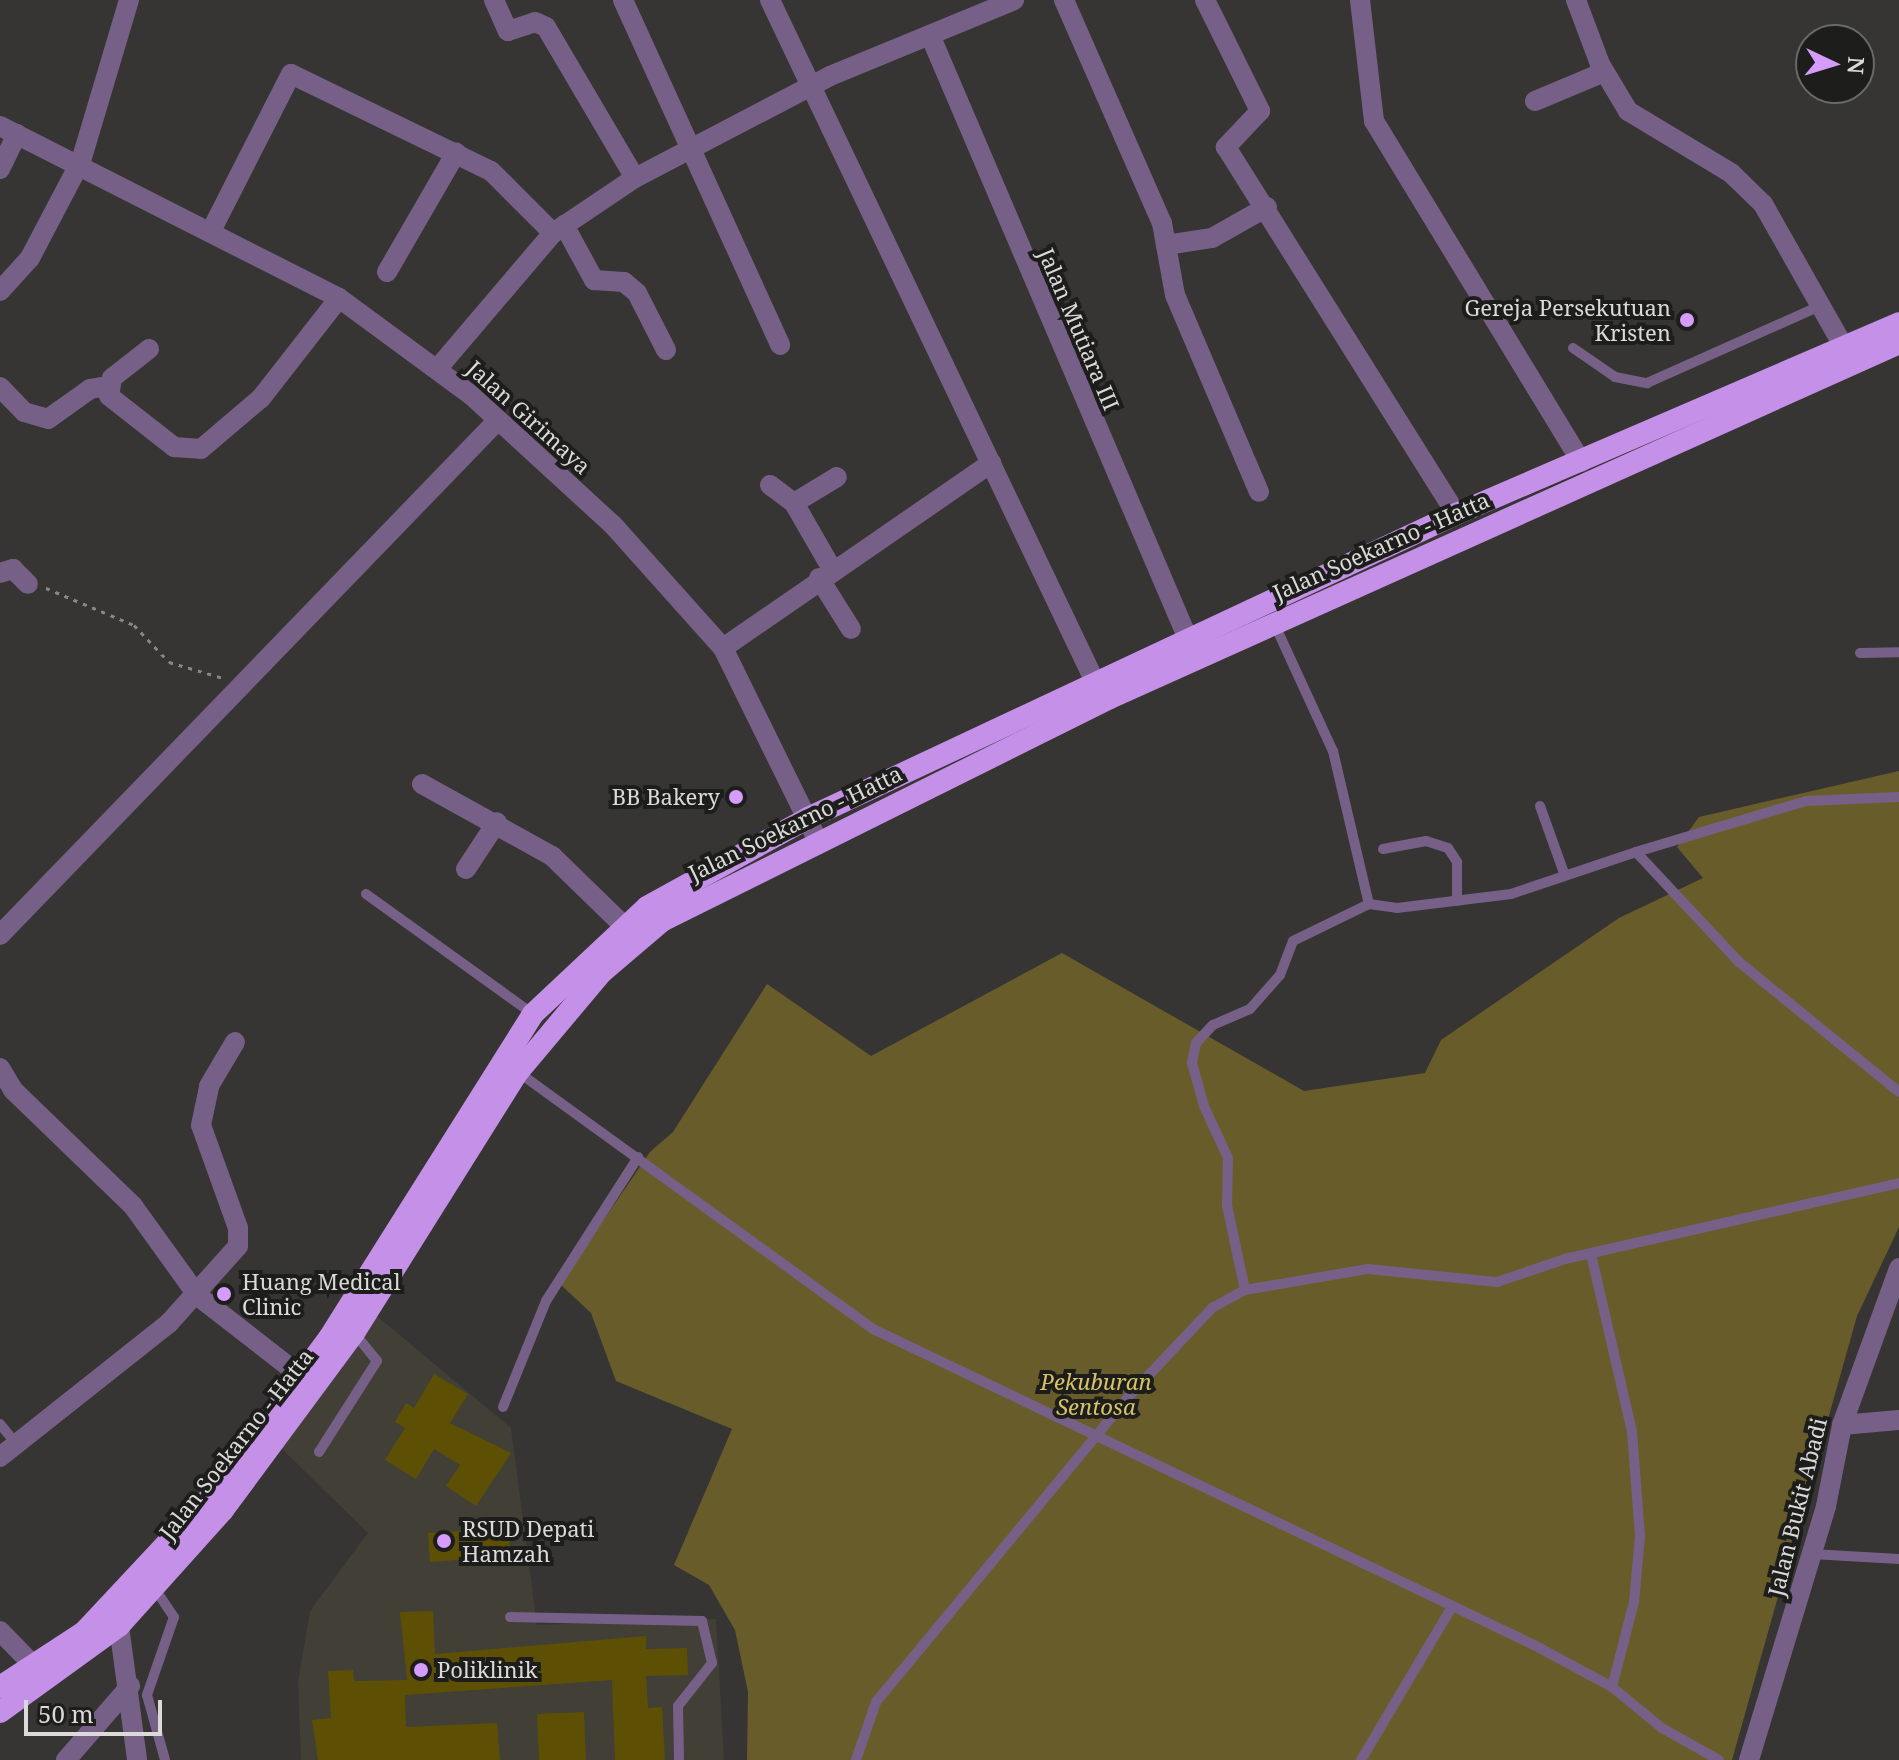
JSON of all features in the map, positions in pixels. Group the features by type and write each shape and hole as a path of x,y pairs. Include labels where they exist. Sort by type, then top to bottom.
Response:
{"highway":[{"name":"Jalan Soekarno - Hatta","path":"0,1712 119,1626 155,1589 346,1328 518,1072 602,972 662,921 817,839 1899,323"},
{"name":"Jalan Soekarno - Hatta","path":"346,1328 533,1014 623,925 692,878 808,818 1456,514 1581,462 1640,447 1899,343"},
{"name":"Jalan Soekarno - Hatta","path":"0,1687 84,1632 212,1495 308,1382"}],"street":[{"path":"0,291 30,258 81,161 129,0"},
{"path":"494,0 508,31 535,22 546,27 635,178"},
{"path":"623,0 686,147 780,345"},
{"path":"770,0 807,88 1095,682"},
{"path":"438,368 559,229 635,178 686,147 807,88 930,35 988,5 1014,0"},
{"path":"1064,0 1166,245 1175,295 1259,492"},
{"path":"1205,0 1260,111 1225,145 1267,207 1456,514"},
{"path":"1360,0 1374,121 1581,462"},
{"path":"1576,0 1604,72 1650,130 1731,173 1763,204 1845,349"},
{"name":"Jalan Mutiara III","path":"930,35 1188,639"},
{"path":"1535,101 1604,72"},
{"path":"212,229 291,74 491,171 559,229 594,280 624,282 637,293 666,350"},
{"path":"0,169 9,130"},
{"name":"Jalan Girimaya","path":"9,130 81,161 339,298 438,368 498,420 613,525 723,648 817,839"},
{"path":"387,272 456,153"},
{"path":"1166,245 1212,238 1267,207"},
{"path":"107,386 112,401 174,447 201,449 270,388 339,298"},
{"path":"0,387 24,412 48,419 90,389 107,386 149,349"},
{"path":"0,935 498,420"},
{"path":"723,648 825,574 991,463"},
{"path":"794,503 837,477"},
{"path":"770,485 794,503 851,629"},
{"path":"0,573 13,569 28,584"},
{"path":"422,784 497,822 552,856 623,925"},
{"path":"466,869 497,822"},
{"path":"8,1450 198,1296 240,1239 201,1135 209,1086 235,1042"},
{"path":"0,1068 13,1090 133,1206 198,1296 308,1382"},
{"name":"Jalan Bukit Abadi","path":"1749,1760 1812,1554 1842,1425 1899,1268"},
{"path":"1842,1425 1899,1420"},
{"path":"119,1626 130,1686 137,1760"},
{"path":"0,1631 34,1666"},
{"path":"66,1760 130,1686"}],"lane":[{"path":"1573,348 1615,377 1647,383 1820,306"},
{"path":"1274,623 1333,751 1369,904"},
{"path":"1860,653 1899,652"},
{"path":"1245,1290 1227,1205 1228,1158 1204,1106 1192,1063 1196,1043 1213,1025 1250,1009 1280,975 1293,941 1369,904 1457,901 1511,894 1564,873 1806,801 1899,797"},
{"path":"1540,806 1564,873"},
{"path":"1383,849 1426,841 1448,848 1457,862 1457,901"},
{"path":"1636,852 1739,962 1899,1092"},
{"path":"366,894 533,1014"},
{"path":"518,1072 873,1329 1096,1440 1452,1607 1612,1687 1662,1728 1719,1760"},
{"path":"503,1407 546,1301 638,1157"},
{"path":"856,1760 876,1702 1096,1440 1212,1308 1245,1290 1368,1269 1497,1282 1591,1254 1899,1183"},
{"path":"1591,1254 1632,1432 1640,1536 1634,1602 1612,1687"},
{"path":"319,1452 377,1361 346,1328"},
{"path":"0,1424 8,1450"},
{"path":"1812,1554 1899,1559"},
{"path":"155,1589 174,1617 147,1695 165,1760"},
{"path":"1361,1760 1452,1607"},
{"path":"510,1617 702,1621 712,1663 678,1706 679,1760"}],"path":[{"path":"28,584 65,591 128,621 169,662 242,683"}],"shaded area":[{"name":"RSUD Depati Hamzah","path":"377,1316 511,1428 537,1625 716,1619 724,1760 301,1760 298,1681 310,1611 368,1533 279,1446"}],"green space":[{"name":"Pekuburan Sentosa","path":"1899,771 1899,1227 1857,1316 1732,1760 747,1760 748,1692 735,1630 709,1585 674,1565 732,1429 616,1381 591,1313 560,1284 650,1152 673,1132 767,984 871,1056 1062,953 1304,1091 1425,1073 1441,1040 1619,918 1703,878 1677,847 1699,817"}],"building":[{"path":"434,1374 468,1394 450,1423 511,1453 476,1506 446,1486 460,1465 434,1449 416,1479 385,1460 405,1428 395,1422 406,1403 414,1408"},
{"path":"509,1528 510,1556 430,1562 428,1533"},
{"path":"433,1611 435,1654 646,1636 646,1649 687,1648 688,1675 646,1676 648,1708 662,1707 665,1760 615,1760 612,1680 405,1695 406,1727 497,1723 500,1760 318,1760 312,1720 331,1718 328,1671 353,1670 354,1681 407,1680 400,1612"},
{"path":"584,1712 586,1760 539,1760 537,1714"}],"place":[{"name":"Gereja Persekutuan Kristen","path":"1687,320"},
{"name":"BB Bakery","path":"736,797"},
{"name":"Huang Medical Clinic","path":"224,1294"},
{"name":"RSUD Depati Hamzah","path":"444,1541"},
{"name":"Poliklinik","path":"421,1670"}]}
